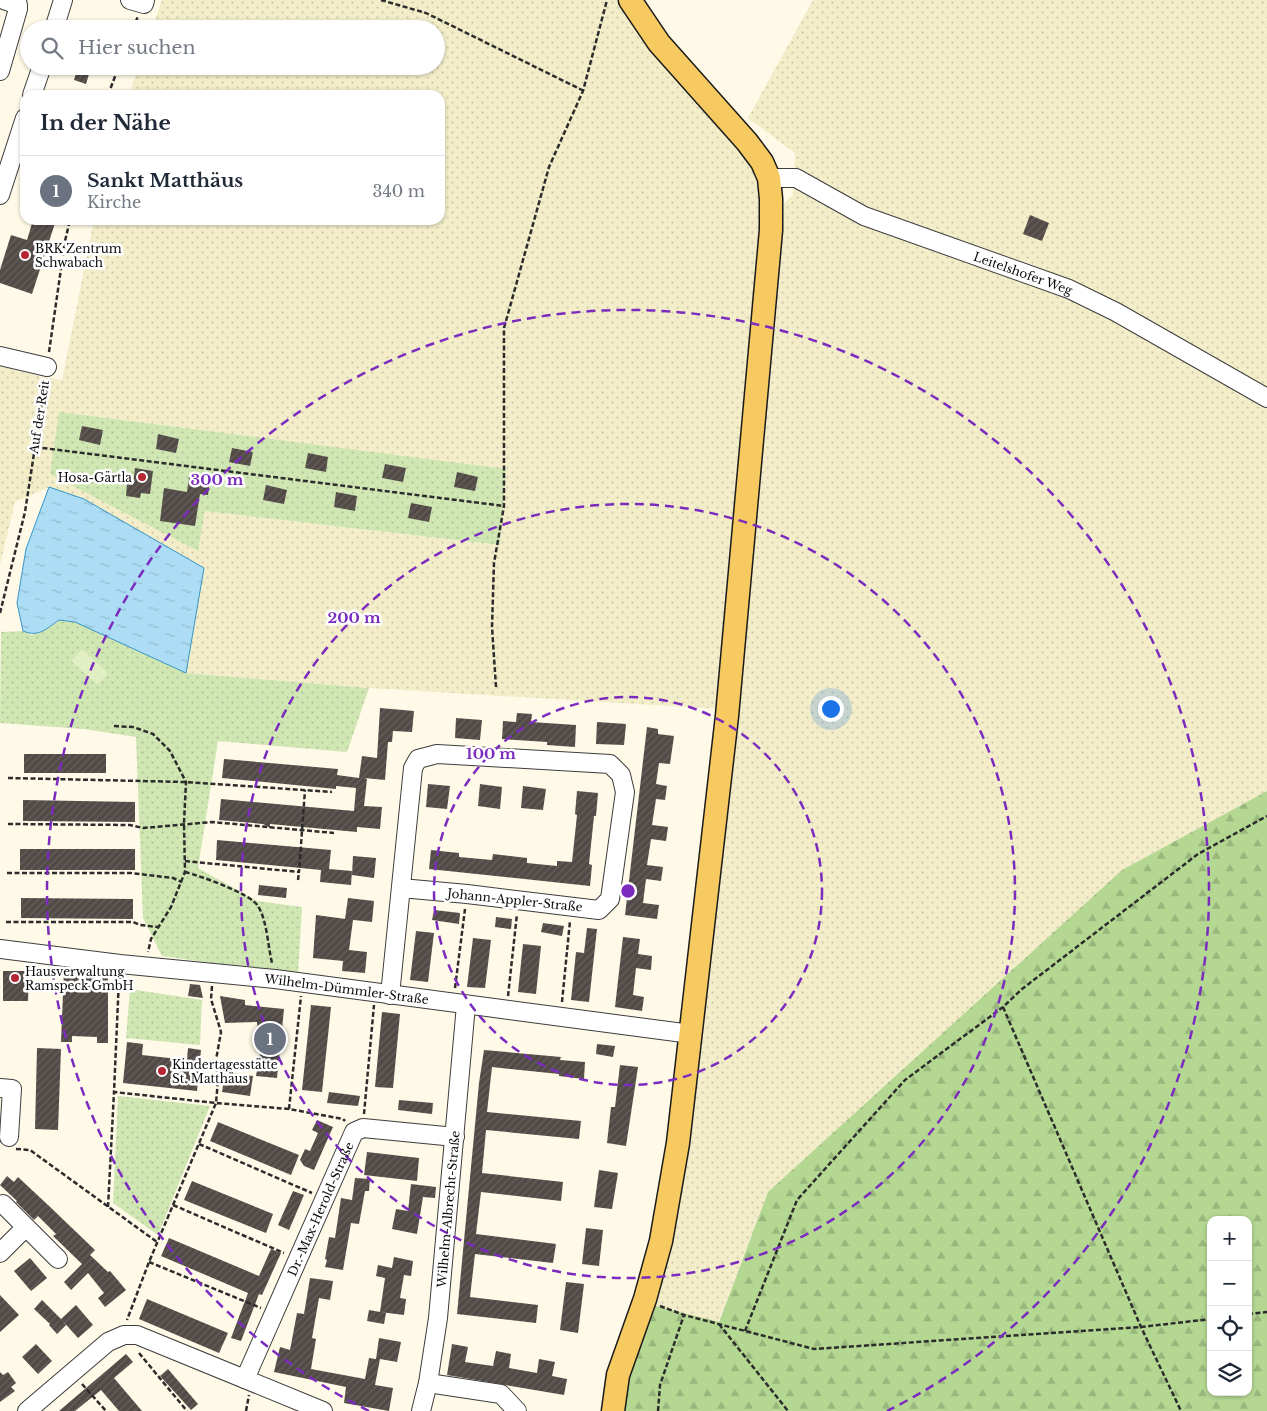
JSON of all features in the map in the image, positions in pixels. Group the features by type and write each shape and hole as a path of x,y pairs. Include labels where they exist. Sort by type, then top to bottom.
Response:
{"main road":[{"path":"612,1411 621,1366 645,1300 661,1241 678,1143 727,716 771,230 769,178 762,162 747,142 659,43 630,0"}],"street":[{"path":"0,72 18,10 18,5 4,0"},
{"path":"57,20 63,0"},
{"path":"34,90 39,75"},
{"path":"0,194 20,133"},
{"name":"Leitelshofer Weg","path":"769,178 796,178 864,216 1069,289 1116,312 1267,398"},
{"path":"0,356 47,367"},
{"name":"Johann-Appler-Straße","path":"383,994 401,888 413,768 418,759 437,754 610,764 621,775 625,792 610,899 599,910 401,888"},
{"name":"Wilhelm-Dümmler-Straße","path":"0,949 120,964 212,972 691,1034"},
{"name":"Wilhelm-Albrecht-Straße","path":"421,1411 428,1383 438,1318 455,1137 460,1005"},
{"path":"0,1088 12,1089 9,1143"},
{"name":"Dr.-Max-Herold-Straße","path":"245,1379 324,1198 358,1130 455,1137"},
{"path":"3,1204 58,1259"},
{"path":"0,1253 25,1228"},
{"path":"27,1411 108,1342 124,1335 137,1334 323,1411"},
{"path":"428,1383 501,1394 517,1411"}],"path":[{"path":"381,0 426,12 442,20"},
{"path":"496,686 492,627 494,563 504,506 504,328 549,168 583,91 607,0"},
{"path":"445,22 583,91"},
{"path":"110,90 116,75"},
{"name":"Auf der Reit","path":"0,613 25,512 69,225"},
{"path":"35,447 504,506"},
{"path":"114,726 133,727 153,734 170,751 186,782 185,861 182,882 171,907 151,939 145,966"},
{"path":"8,778 186,782 332,792"},
{"path":"298,880 305,790"},
{"path":"745,1331 797,1200 905,1080 1003,1007 1022,989 1198,854 1267,816"},
{"path":"8,824 130,825 143,828 212,822 334,833"},
{"path":"185,861 299,872"},
{"path":"184,872 197,875 249,897 258,906 263,917 275,980"},
{"path":"7,873 131,873 172,878 182,882"},
{"path":"460,1005 467,894"},
{"path":"506,1010 519,900"},
{"path":"560,1016 572,906"},
{"path":"6,922 133,922 140,926 158,927"},
{"path":"108,1207 120,964"},
{"path":"187,1411 124,1335 128,1315 149,1262 216,1103 218,1080 216,1060 221,1032 211,999 212,972"},
{"path":"290,1109 302,984"},
{"path":"114,1092 290,1109 343,1119 358,1130 383,994"},
{"path":"1003,1007 1141,1327 1181,1411"},
{"path":"9,1143 30,1150 157,1242"},
{"path":"199,1144 324,1198"},
{"path":"173,1205 298,1258"},
{"path":"149,1262 274,1313"},
{"path":"645,1300 684,1315 814,1349 1141,1327 1207,1319"},
{"path":"1252,1314 1267,1312"},
{"path":"658,1411 660,1385 684,1315"},
{"path":"718,1323 788,1411"},
{"path":"73,1373 106,1411"}],"shaded area":[{"path":"162,0 620,0 730,133 778,209 793,195 795,153 748,118 813,0 1267,0 1267,791 1122,870 768,1192 718,1322 649,1304 738,710 369,688 186,673 204,568 49,487 15,502 0,565 0,366 41,377 62,380 93,225 445,225 445,90 131,90 136,75 445,75 445,20 155,20","holes":["59,412 500,545 205,511 198,550"]}],"green space":[{"path":"59,412 506,469 500,545 205,511 198,551 50,474"},
{"path":"59,620 75,622 186,673 369,688 347,752 218,741 198,868 257,901 302,907 298,975 162,956 143,918 136,737 84,729 0,723 1,632 23,631 31,635 41,632"},
{"path":"82,649 108,673 98,685 71,661"},
{"path":"1267,791 1267,1411 619,1411 649,1304 719,1322 768,1192 1122,870"},
{"path":"130,989 202,1000 200,1045 126,1038"},
{"path":"118,1096 210,1106 158,1235 113,1203"}],"water":[{"path":"49,487 84,499 204,568 186,673 75,622 59,620 38,633 23,631 17,603 26,549"}],"building":[{"path":"76,75 89,75 86,84 74,80"},
{"path":"1030,215 1049,223 1042,241 1023,234"},
{"name":"BRK Zentrum Schwabach","path":"32,225 54,225 32,294 0,283 0,270 11,235 27,240"},
{"path":"82,426 103,430 100,445 79,440"},
{"path":"158,434 179,439 176,453 156,449"},
{"path":"232,448 253,452 250,466 229,462"},
{"path":"308,453 328,457 326,472 305,468"},
{"path":"385,464 406,468 403,482 382,478"},
{"path":"135,468 153,471 150,494 141,493 140,498 126,496 127,484 133,485"},
{"path":"457,472 478,477 475,491 454,487"},
{"path":"189,477 210,480 208,495 200,494 195,526 160,521 164,488 187,492"},
{"path":"266,485 287,490 284,504 263,500"},
{"path":"336,492 357,496 355,511 334,507"},
{"path":"411,503 432,507 429,522 408,518"},
{"path":"380,708 414,711 412,732 393,731 392,742 388,742 385,780 364,778 367,779 364,806 382,807 380,829 357,827 357,832 270,824 270,828 263,824 219,820 221,799 354,811 356,788 336,786 336,789 222,778 224,759 338,769 337,775 359,778 362,756 377,758"},
{"path":"517,713 532,714 531,722 576,725 575,747 547,745 547,742 502,739 503,721 516,722"},
{"path":"456,718 482,720 480,740 455,738"},
{"path":"597,722 626,724 624,745 596,744"},
{"path":"647,727 658,729 658,734 674,736 670,764 659,763 656,784 667,786 665,800 656,799 652,825 668,827 666,841 651,839 647,865 663,867 661,881 646,879 643,903 659,905 657,919 625,915"},
{"path":"24,754 106,754 106,773 24,773"},
{"path":"428,784 450,786 447,809 426,807"},
{"path":"480,784 502,787 500,809 478,806"},
{"path":"523,786 546,789 543,810 521,808"},
{"path":"577,791 598,793 589,864 592,865 590,886 429,869 431,850 459,853 459,857 492,860 493,854 527,858 527,863 557,866 557,861 572,862 577,815 575,814"},
{"path":"23,800 135,802 135,822 23,821"},
{"path":"217,840 331,850 329,869 352,871 351,885 320,882 321,870 216,860"},
{"path":"20,849 135,849 135,870 20,870"},
{"path":"353,856 376,858 374,878 352,875"},
{"path":"259,885 287,888 286,898 258,895"},
{"path":"21,898 133,899 133,919 21,918"},
{"path":"348,898 374,901 372,922 345,919"},
{"path":"434,910 460,913 459,924 432,920"},
{"path":"316,915 353,920 349,950 367,952 365,973 342,971 343,961 313,958"},
{"path":"496,917 512,919 511,929 495,927"},
{"path":"543,923 564,926 562,936 541,932"},
{"path":"587,928 597,929 589,1002 571,1000 576,952 584,953"},
{"path":"416,931 434,933 428,982 410,980"},
{"path":"623,937 640,939 638,954 652,956 651,970 636,968 633,995 644,997 642,1011 615,1007"},
{"path":"473,938 491,940 485,988 467,987"},
{"path":"523,944 541,946 536,994 518,992"},
{"path":"64,969 84,970 84,977 108,978 108,1043 97,1043 97,1037 72,1036 72,1042 61,1042"},
{"path":"3,971 29,971 28,1001 3,1001"},
{"path":"190,984 200,985 203,998 188,996"},
{"path":"220,996 245,1000 245,1005 284,1009 277,1078 256,1076 260,1054 257,1022 225,1023"},
{"path":"311,1005 331,1007 322,1092 302,1090"},
{"path":"382,1012 400,1014 393,1088 375,1087"},
{"name":"Kindertagesstätte St. Matthäus","path":"127,1042 143,1044 142,1055 187,1060 188,1048 201,1050 197,1091 123,1083"},
{"path":"597,1044 615,1046 613,1057 596,1054"},
{"path":"37,1048 61,1049 58,1130 35,1129"},
{"path":"484,1050 561,1057 560,1060 585,1062 584,1079 559,1076 559,1074 492,1067 487,1112 581,1121 579,1139 486,1130 482,1173 563,1182 561,1201 481,1192 476,1234 556,1244 553,1263 475,1254 470,1297 538,1305 536,1323 457,1314 479,1083"},
{"path":"620,1065 638,1067 626,1146 607,1143 611,1107 615,1107"},
{"path":"225,1072 253,1076 250,1096 222,1092"},
{"path":"329,1092 360,1096 358,1106 327,1103"},
{"path":"399,1100 433,1103 432,1114 398,1110"},
{"path":"317,1120 333,1127 314,1170 304,1166 300,1160 305,1149 310,1151 318,1133 312,1130"},
{"path":"218,1122 299,1155 291,1175 210,1141"},
{"path":"367,1152 419,1158 417,1181 364,1175"},
{"path":"599,1170 618,1173 612,1209 594,1207"},
{"path":"7,1176 14,1182 18,1177 95,1250 90,1255 108,1272 110,1271 126,1290 105,1307 98,1298 104,1293 88,1273 71,1290 64,1282 82,1264 53,1236 56,1234 38,1216 34,1220 0,1185"},
{"path":"355,1178 370,1179 369,1191 365,1191 359,1224 351,1223 343,1270 325,1267 329,1237 335,1238 341,1198 352,1200"},
{"path":"192,1181 273,1214 266,1233 184,1200"},
{"path":"411,1184 436,1187 435,1198 423,1197 417,1234 392,1229 396,1209 408,1211"},
{"path":"293,1191 304,1195 289,1230 278,1225"},
{"path":"586,1228 603,1230 599,1266 582,1264"},
{"path":"169,1238 259,1276 271,1249 281,1253 262,1295 259,1294 241,1341 231,1338 248,1293 161,1256"},
{"path":"394,1257 413,1261 411,1276 404,1275 400,1298 406,1299 404,1315 380,1312 385,1278 376,1276 378,1265 392,1268"},
{"path":"30,1258 47,1278 31,1291 14,1271"},
{"path":"310,1278 333,1281 330,1300 319,1298 312,1338 316,1339 311,1369 365,1379 369,1358 376,1359 379,1338 401,1342 397,1362 380,1359 375,1385 393,1388 389,1411 344,1403 346,1387 274,1372 280,1347 290,1350 297,1313 304,1314"},
{"path":"566,1282 584,1284 578,1333 560,1330"},
{"path":"0,1295 19,1315 0,1332"},
{"path":"147,1299 228,1333 219,1353 139,1319"},
{"path":"42,1300 66,1325 57,1334 50,1324 34,1309"},
{"path":"76,1305 93,1325 78,1338 61,1319"},
{"path":"369,1310 386,1313 384,1324 367,1321"},
{"path":"36,1344 52,1361 38,1374 22,1357"},
{"path":"452,1344 468,1347 465,1362 493,1366 496,1351 511,1354 509,1368 537,1373 539,1359 555,1362 552,1376 567,1379 564,1395 447,1375"},
{"path":"126,1354 133,1362 114,1378 142,1411 119,1411 101,1390 75,1411 59,1411"},
{"path":"168,1369 198,1404 191,1410 160,1376"},
{"path":"0,1372 3,1375 8,1372 16,1383 11,1387 15,1391 0,1402"}],"place":[{"name":"BRK Zentrum Schwabach","path":"25,255"},
{"name":"Hosa-Gärtla","path":"142,477"},
{"name":"Hausverwaltung Ramspeck GmbH","path":"15,978"},
{"name":"Sankt Matthäus","path":"270,1039"},
{"name":"Kindertagesstätte St. Matthäus","path":"162,1071"}]}
